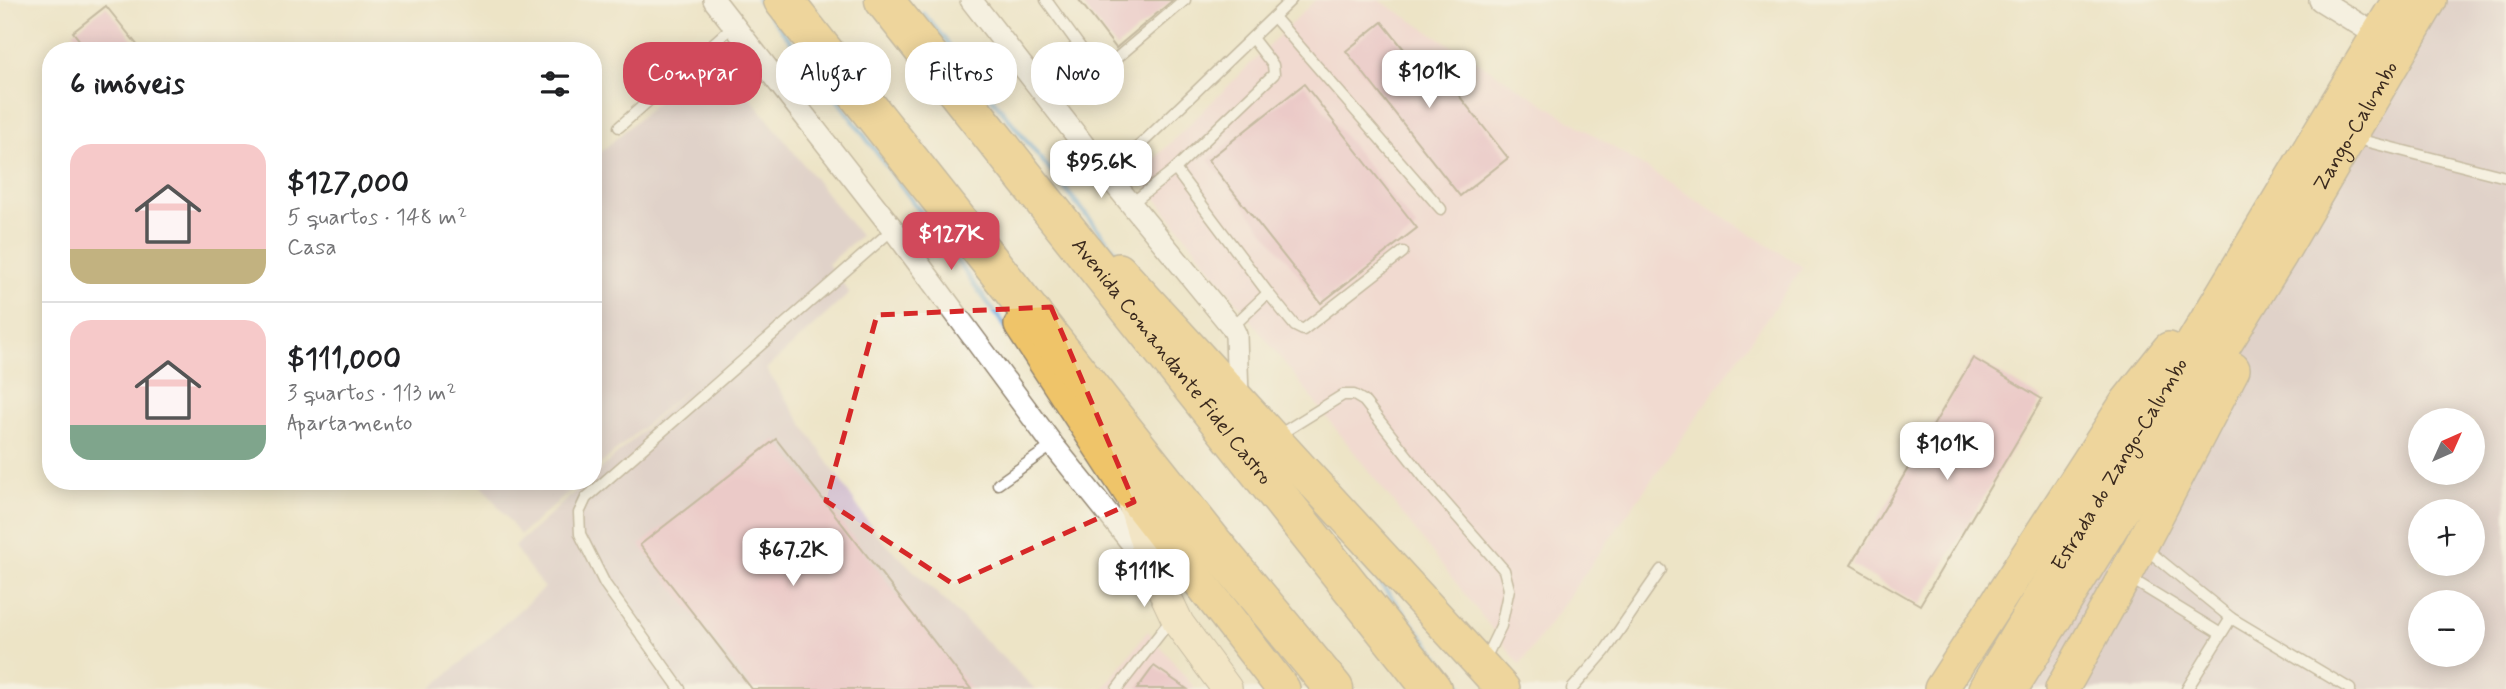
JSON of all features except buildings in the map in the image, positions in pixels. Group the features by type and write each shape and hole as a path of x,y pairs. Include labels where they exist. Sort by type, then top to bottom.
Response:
{"highway":[{"path":"783,0 1213,543 1334,689"},
{"name":"Avenida Comandante Fidel Castro","path":"893,3 920,42"},
{"name":"Avenida Comandante Fidel Castro","path":"966,105 1432,689"}],"main road":[{"name":"Zango-Calumbo","path":"2268,247 2350,138 2430,0"},
{"name":"Zango-Calumbo","path":"2268,247 2389,13"},
{"path":"969,105 1492,677"},
{"path":"892,139 1019,323 1130,492 1283,689"},
{"path":"2062,689 2142,545 2244,347 2268,247"},
{"path":"1941,689 2127,402 2268,247"},
{"name":"Estrada do Zango-Calumbo","path":"1985,689 2268,247"},
{"name":"Estrada do Zango-Calumbo","path":"2011,689 2268,247"}],"street":[{"path":"714,0 892,229 1053,445 1154,571"},
{"path":"971,0 1031,76"},
{"path":"2320,0 2389,13"},
{"path":"1053,105 1232,327 1236,335 1238,397"},
{"path":"1130,492 1154,571 1175,615 1227,689"}],"lane":[{"path":"1046,0 1076,42"},
{"path":"1124,52 1185,0"},
{"path":"1108,176 1291,0"},
{"path":"1274,17 1441,209"},
{"path":"619,127 733,26"},
{"path":"1132,203 1175,169 1274,74 1273,65 1252,38"},
{"path":"2350,138 2506,177"},
{"path":"1175,169 1268,293 1295,326 1303,330 1403,252"},
{"path":"602,481 892,229"},
{"path":"1232,327 1268,293"},
{"path":"1275,437 1343,395 1354,395 1364,401 1435,491 1504,570 1509,589 1492,677"},
{"path":"998,484 1053,445"},
{"path":"592,490 579,513 580,534 605,584 680,689"},
{"path":"2142,545 2231,618 2350,689"},
{"path":"1572,689 1605,652 1661,570"},
{"path":"2125,576 2221,634"},
{"path":"1117,689 1175,615"},
{"path":"2187,689 2231,618"}],"highlighted area":[{"path":"1051,307 1134,502 953,584 826,501 877,315"}],"shaded area":[{"path":"1315,0 1379,0 1803,267 1520,665 1138,175"},
{"path":"2424,0 2506,0 2506,689 2017,689"},
{"path":"654,105 757,105 860,236 828,264 850,293 766,369 876,534 1035,689 431,689 544,588 514,547 577,490 602,490 602,468 702,376 602,463 602,151"},
{"path":"486,490 572,490 520,535"},
{"path":"1148,631 1195,689 1103,689"}],"waterway":[{"path":"758,0 791,42"},
{"path":"924,14 1121,258"},
{"path":"842,105 1008,330"},
{"path":"1353,549 1464,689"}]}
